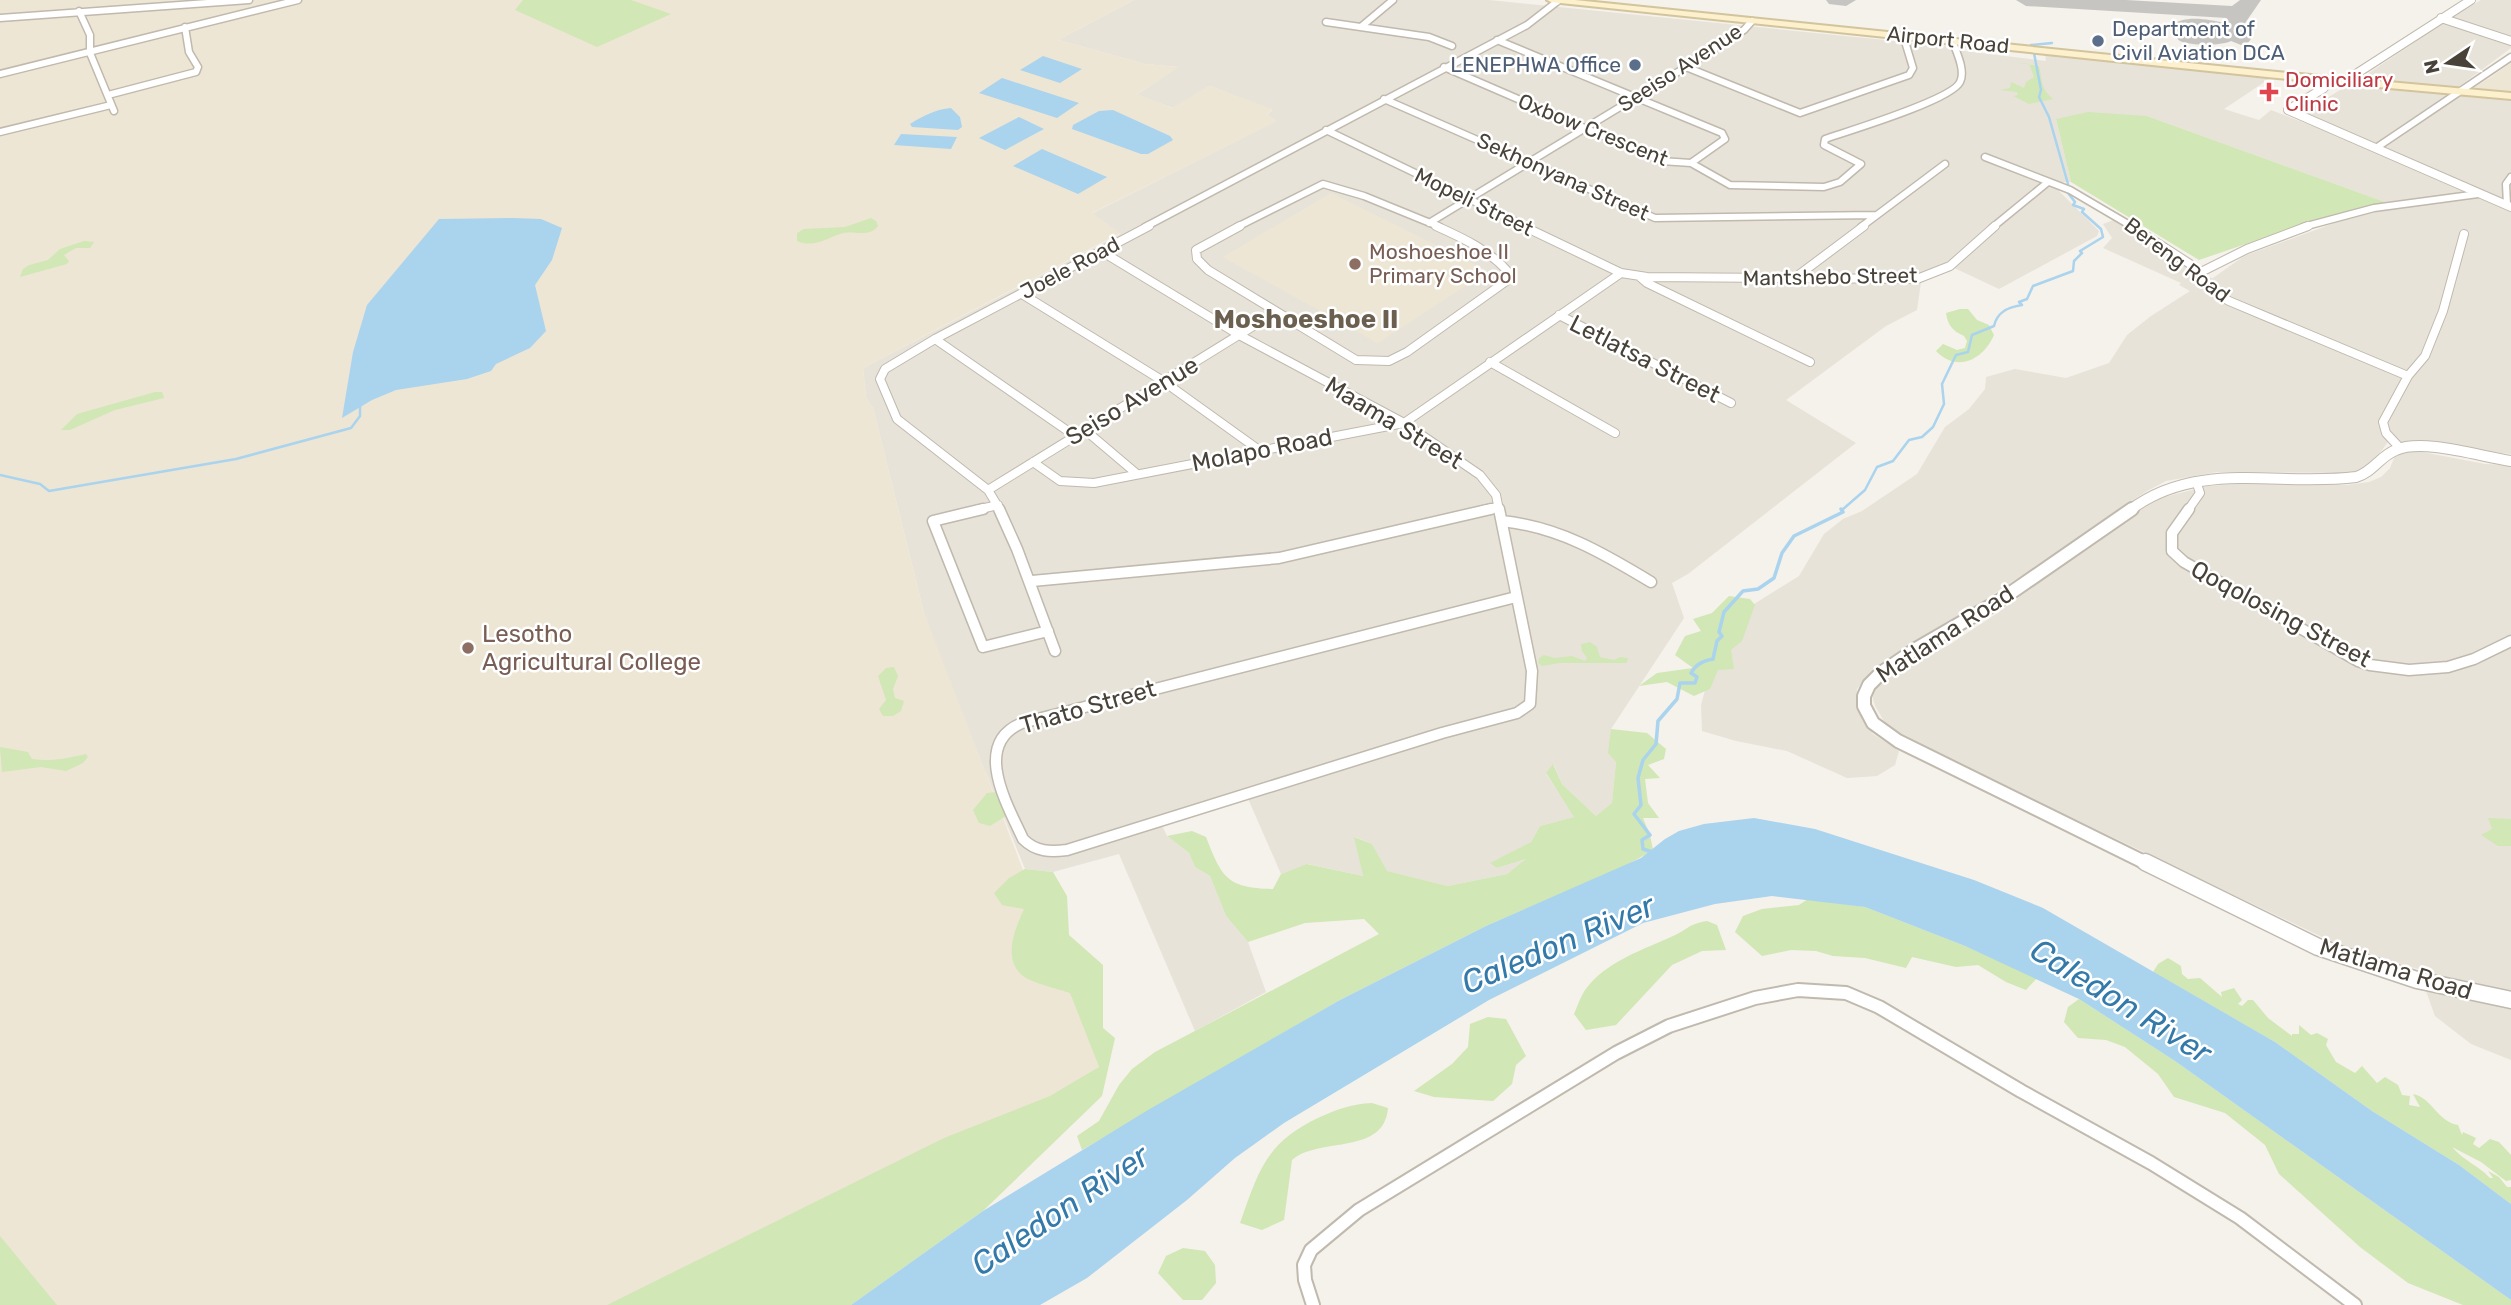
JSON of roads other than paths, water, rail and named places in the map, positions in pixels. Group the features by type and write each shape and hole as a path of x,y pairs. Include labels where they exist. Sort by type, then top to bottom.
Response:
{"main road":[{"name":"Airport Road","path":"1551,0 2345,82 2511,96"}],"street":[{"path":"0,18 248,0"},
{"path":"0,74 298,0"},
{"path":"1362,26 1393,0"},
{"path":"2345,82 2346,78 2471,0"},
{"name":"Joele Road","path":"1055,651 1032,581 998,505 988,490 897,419 880,379 885,369 935,339 1497,40 1547,12 1558,1"},
{"path":"0,132 113,108 90,53 90,35 79,11"},
{"path":"2441,18 2511,41"},
{"name":"Seeiso Avenue","path":"1429,223 1686,67 1744,30 1752,21"},
{"path":"1326,22 1429,37 1452,46"},
{"path":"108,95 196,72 198,67 189,52 185,27"},
{"path":"1686,67 1800,113 1909,75 1913,68 1903,35"},
{"path":"1497,40 1637,97"},
{"path":"1691,163 1730,185 1833,185 1861,164 1824,145 1825,139 1937,99 1957,88 1961,82 1960,70 1952,40"},
{"path":"2376,148 2511,57"},
{"name":"Oxbow Crescent","path":"1444,68 1661,161 1691,163 1725,139 1721,133 1637,97"},
{"path":"2324,79 2324,88 2288,110 2509,206 2506,184 2511,177"},
{"name":"Sekhonyana Street","path":"1384,99 1655,218 1876,215"},
{"name":"Mopeli Street","path":"1326,130 1621,272"},
{"name":"Bereng Road","path":"1985,157 2088,199 2124,220 2185,260 2199,273 2210,290 2229,300 2408,376"},
{"path":"1792,280 1945,164"},
{"name":"Mantshebo Street","path":"1621,272 1640,276 1792,280 1898,280 1931,275 1950,266 2012,210 2048,182"},
{"path":"1322,184 1361,192 1429,223 1498,260 1510,274 1506,282 1407,352 1389,361 1356,360 1276,312 1208,270 1197,259 1196,250 1288,199 1322,184"},
{"path":"2199,273 2216,269 2247,249 2334,218 2403,203 2478,194"},
{"path":"2464,233 2443,311 2425,356 2408,376 2383,422 2386,433 2400,448 2425,448 2511,461"},
{"name":"Maama Street","path":"1101,251 1241,336 1404,423 1479,475 1491,487 1502,522 1532,671 1530,704"},
{"name":"Molapo Road","path":"1033,462 1052,480 1062,484 1094,482 1404,423 1621,272"},
{"path":"1640,276 1647,283 1810,362"},
{"path":"1022,294 1163,381 1259,450"},
{"name":"Seiso Avenue","path":"988,490 1276,312"},
{"name":"Letlatsa Street","path":"1559,315 1731,403"},
{"path":"935,339 1075,436"},
{"path":"1490,362 1615,433"},
{"path":"1085,430 1137,474"},
{"name":"Matlama Road","path":"2400,448 2364,477 2217,478 2169,487 2149,497 1983,611 1892,664 1869,683 1864,696 1866,711 1882,732 1960,774 2318,947 2417,980 2511,1000"},
{"name":"Qoqolosing Street","path":"2196,481 2200,493 2172,533 2172,551 2184,562 2358,660 2381,667 2421,670 2462,664 2511,642"},
{"path":"998,505 933,521 983,647 1048,631"},
{"path":"1032,581 1279,558 1498,507"},
{"path":"1502,522 1521,522 1563,531 1651,582"},
{"name":"Thato Street","path":"1516,597 1038,718 1008,730 994,755 994,768 1023,839 1035,850 1067,850 1442,733 1517,713 1530,704"},
{"path":"1313,1305 1304,1280 1304,1265 1311,1250 1359,1210 1593,1067 1669,1026 1755,998 1798,990 1846,993 1879,1007 2229,1211 2355,1305"}],"water":[{"path":"1043,56 1082,69 1060,83 1020,70"},
{"path":"1002,78 1079,103 1057,118 979,93"},
{"path":"951,108 960,117 962,127 958,130 912,127 910,124 930,113"},
{"path":"1113,110 1170,136 1173,140 1148,154 1141,154 1072,129 1073,125 1099,111"},
{"path":"1019,117 1044,129 1005,150 979,138"},
{"path":"901,134 957,137 951,149 894,145"},
{"path":"1042,149 1107,177 1078,194 1013,166"},
{"path":"439,219 541,219 562,228 552,260 535,285 546,331 530,348 496,364 491,371 467,379 396,390 372,400 342,418 353,352 367,305"},
{"name":"Caledon River","path":"1754,818 1815,829 1974,880 2043,908 2275,1042 2372,1111 2459,1165 2511,1204 2511,1300 2175,1061 2079,999 1965,946 1865,907 1772,896 1715,904 1643,923 1489,1000 1284,1123 1235,1158 1187,1200 1087,1278 1040,1305 851,1305 983,1211 1148,1110 1340,1000 1486,926 1641,858 1679,831 1704,824"}],"waterway":[{"path":"2031,45 2052,43"},
{"path":"2034,53 2041,90 2039,97 2049,117 2068,184"},
{"path":"1842,510 1865,490 1877,467 1893,461 1909,440 1922,437 1933,427 1944,404 1942,384 1956,355 1968,352 1972,335 1994,326 2004,311 2022,305 2019,302 2027,299 2033,286 2073,271 2074,261 2082,253 2080,251 2103,237 2101,229 2082,212 2084,209 2073,205 2075,202 2068,193"},
{"path":"0,475 40,484 49,491 236,459 351,428 360,416 360,405"},
{"path":"1652,852 1643,849 1642,840 1650,835 1634,814 1641,805 1638,778 1643,760 1656,744 1658,721 1677,699 1680,683 1695,683 1697,677 1691,673 1693,670 1700,663 1713,659 1717,641 1722,636 1719,632 1724,612 1743,591 1758,589 1774,578 1782,553 1794,536 1843,512 1841,509"}],"place":[{"name":"Department of Civil Aviation DCA","path":"2098,41"},
{"name":"LENEPHWA Office","path":"1635,65"},
{"name":"Domiciliary Clinic","path":"2269,92"},
{"name":"Moshoeshoe II Primary School","path":"1355,264"},
{"name":"Lesotho Agricultural College","path":"468,648"}],"district":[{"name":"Moshoeshoe II","path":"1306,319"}]}
